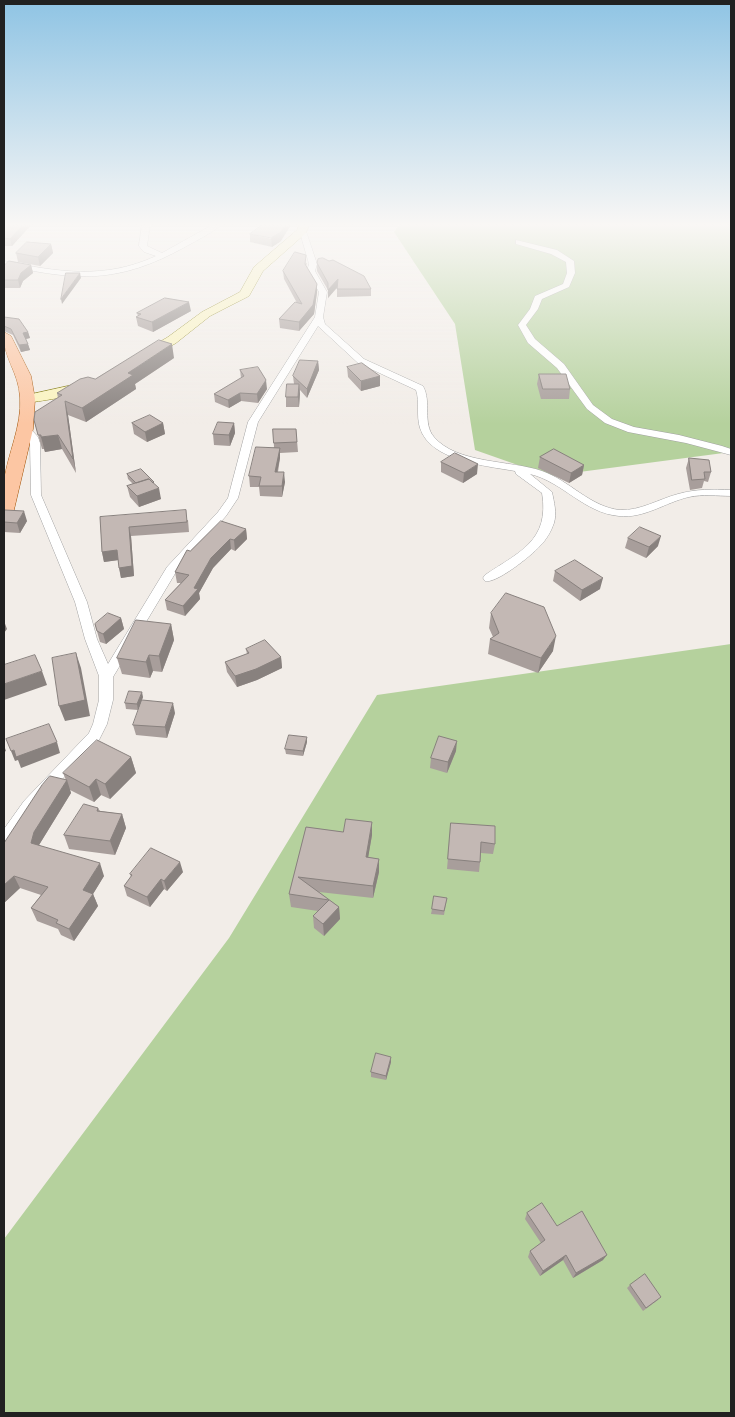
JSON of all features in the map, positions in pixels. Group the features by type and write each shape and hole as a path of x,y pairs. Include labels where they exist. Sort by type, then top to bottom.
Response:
{"main road":[{"path":"134,362 162,346 206,314 245,294 246,291"},
{"path":"4,336 24,376 28,399 25,429 4,514"},
{"path":"28,399 66,392 90,384"}],"street":[{"path":"106,676 116,663 171,570 195,541 222,514 233,498 253,422 319,317 322,291"},
{"path":"553,291 538,298 534,309 522,326 523,331 550,354 566,372 590,408 610,421 630,429 709,445 731,452"},
{"path":"319,317 321,325 361,361 420,388 422,393 421,411 425,430 432,442 465,458 488,465 540,474 591,505 619,513 638,512 689,494 731,493"},
{"path":"4,841 29,805 94,736 100,724 106,700 106,676 91,639 81,602 36,495 35,443 34,438 25,429"},
{"path":"489,578 533,546 546,532 550,522 551,510 547,492 518,470"}],"green space":[{"path":"433,291 731,291 731,452 549,476 475,450 455,324"},
{"path":"731,644 731,1413 4,1413 4,1239 229,938 377,695"}],"building":[{"path":"63,291 67,291 61,299"},
{"path":"295,291 316,291 313,305 299,322 279,319 295,302 302,304"},
{"path":"165,298 189,302 152,322 136,317 141,314 137,313"},
{"path":"4,317 19,319 28,332 23,333 28,344 19,345 11,329 4,326"},
{"path":"159,340 172,344 128,373 133,375 82,408 65,401 73,459 58,435 41,437 41,435 38,435 34,420 35,412 62,395 57,393 80,379 88,377 95,379"},
{"path":"300,360 318,361 307,389 293,376"},
{"path":"362,363 380,376 361,381 347,367"},
{"path":"258,367 266,380 257,394 240,393 228,400 214,394 244,376 240,370"},
{"path":"539,374 566,374 570,389 543,389"},
{"path":"287,384 299,384 298,397 286,397"},
{"path":"150,415 163,423 145,432 132,423"},
{"path":"218,422 234,423 229,435 213,434"},
{"path":"273,429 296,429 297,442 274,443"},
{"path":"256,447 280,448 275,472 284,472 282,486 259,486 261,477 249,476"},
{"path":"554,449 584,465 571,473 540,457"},
{"path":"455,453 478,464 464,473 441,462"},
{"path":"689,458 709,460 711,472 704,472 705,479 692,480"},
{"path":"141,469 153,483 149,479 136,483 127,474"},
{"path":"149,479 159,488 137,496 127,486"},
{"path":"5,510 24,511 17,523 4,522"},
{"path":"186,510 187,522 129,527 132,566 119,568 117,550 102,552 100,517"},
{"path":"221,521 246,529 234,540 230,539 211,558 194,588 198,589 183,606 165,600 189,575 175,572 187,550 190,551"},
{"path":"640,527 661,536 649,547 628,538"},
{"path":"575,560 603,578 582,590 555,571"},
{"path":"506,593 544,607 556,636 541,658 490,639 499,633 491,613"},
{"path":"108,613 121,618 103,634 97,631 95,624"},
{"path":"136,620 171,624 159,656 149,655 146,662 117,658"},
{"path":"265,640 281,657 256,669 235,676 225,662 249,653 246,649"},
{"path":"76,653 85,700 59,706 52,658"},
{"path":"35,655 42,671 4,684 4,665"},
{"path":"129,691 142,692 137,704 125,703"},
{"path":"142,700 173,703 165,727 133,725"},
{"path":"49,724 57,742 16,757 14,750 11,751 6,739"},
{"path":"289,735 307,737 303,751 285,749"},
{"path":"439,736 457,741 448,762 431,758"},
{"path":"97,740 131,757 105,784 96,779 89,787 63,773"},
{"path":"50,776 67,780 34,832 31,843 100,863 83,890 93,894 69,929 56,923 58,920 31,908 48,887 14,876 4,885 4,843 42,785"},
{"path":"84,804 98,808 97,811 122,814 110,841 64,835"},
{"path":"346,819 372,822 366,857 379,859 373,886 298,877 339,907 323,924 313,916 329,900 289,894 306,827 343,832"},
{"path":"451,823 495,826 495,844 481,842 480,862 448,859"},
{"path":"151,848 180,862 164,881 161,879 147,897 124,886 132,875 130,874"},
{"path":"434,896 447,898 444,911 432,909"},
{"path":"376,1053 391,1057 386,1076 371,1072"},
{"path":"542,1203 557,1226 582,1211 607,1255 576,1273 566,1255 543,1271 530,1251 545,1240 527,1213"},
{"path":"645,1274 661,1297 646,1308 630,1285"}]}
